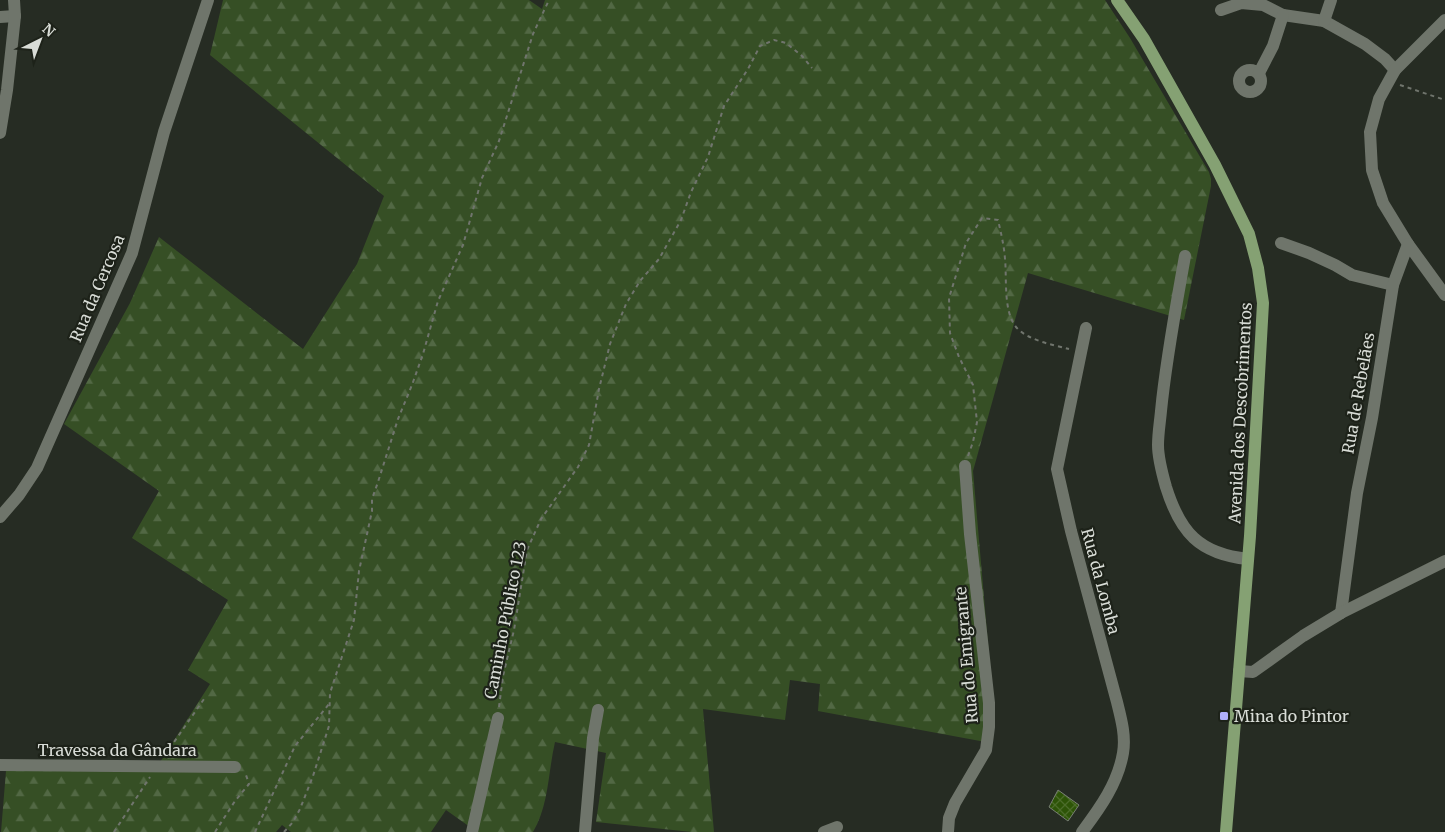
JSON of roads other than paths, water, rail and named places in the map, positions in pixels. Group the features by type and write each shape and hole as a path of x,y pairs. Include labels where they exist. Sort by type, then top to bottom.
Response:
{"main road":[{"name":"Avenida dos Descobrimentos","path":"1117,0 1144,39 1215,165 1249,234 1258,268 1263,303 1248,559 1226,832"}],"street":[{"path":"0,133 15,16 14,0"},
{"name":"Rua da Cercosa","path":"0,517 19,496 37,468 132,253 164,132 208,0"},
{"path":"1324,21 1331,0"},
{"path":"1221,10 1241,3 1263,5 1283,15 1324,21 1365,44 1385,59 1392,76"},
{"path":"1259,73 1273,46 1283,15"},
{"path":"0,17 15,16"},
{"path":"1445,20 1392,76 1379,99 1370,132 1372,170 1383,203 1408,244 1445,295"},
{"path":"1281,243 1335,265 1352,276 1393,285"},
{"name":"Rua de Rebelães","path":"1341,613 1357,493 1372,418 1393,285 1408,244"},
{"path":"1185,256 1165,376 1158,447 1161,469 1172,506 1184,528 1202,546 1230,557 1248,559"},
{"name":"Rua da Lomba","path":"1082,832 1103,803 1115,781 1123,752 1123,727 1071,531 1057,469 1086,328"},
{"name":"Rua do Emigrante","path":"948,832 948,818 986,750 989,727 989,703 970,534 965,466"},
{"path":"1239,671 1253,672 1303,636 1341,613 1445,561"},
{"path":"585,832 593,738 598,710"},
{"path":"472,832 498,718"},
{"name":"Travessa da Gândara","path":"0,766 235,766"},
{"path":"824,832 837,827"}],"place":[{"name":"Mina do Pintor","path":"1224,716"}]}
